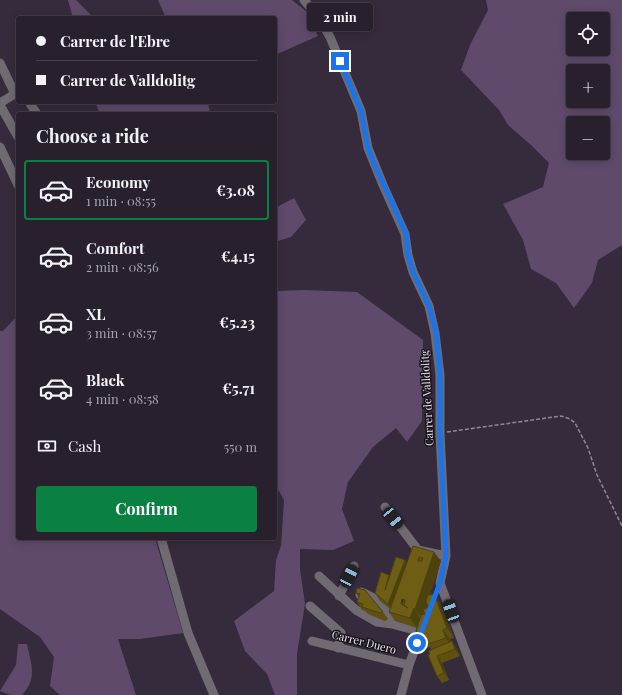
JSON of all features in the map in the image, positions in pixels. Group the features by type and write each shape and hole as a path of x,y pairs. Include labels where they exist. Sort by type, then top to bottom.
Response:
{"street":[{"name":"Carrer de Valldolitg","path":"304,0 319,18 330,37 361,111 368,148 383,186 406,234 408,255 413,272 429,306 436,333 440,375 440,433 446,556 440,583 435,597"},
{"path":"0,63 16,93 0,104 16,133"},
{"path":"0,147 16,181"},
{"path":"385,508 417,553 446,556"},
{"path":"163,540 188,633 214,695"},
{"path":"339,596 354,566"},
{"path":"319,576 356,610 377,622 392,624 422,632"},
{"path":"440,583 482,695"},
{"path":"356,610 361,592 378,596 391,615 392,624"},
{"path":"310,606 341,633 338,648"},
{"path":"392,624 397,609"},
{"path":"401,695 409,666 427,618"},
{"name":"Carrer Duero","path":"312,641 409,666"}],"path":[{"path":"440,433 561,416 570,419 575,423 588,448 597,474 622,526"}],"shaded area":[{"path":"68,0 76,0 92,16 72,16"},
{"path":"158,0 292,0 307,12 318,36 277,54 277,16 165,16"},
{"path":"486,0 622,0 622,245 598,260 592,283 574,308 556,283 531,269 523,240 503,204 543,187 549,163 508,125 499,110 461,70 470,45 488,10"},
{"path":"96,104 208,104 210,112 99,112"},
{"path":"294,198 306,220 291,237 277,241 277,207"},
{"path":"304,290 357,292 423,340 422,421 407,442 396,428 373,447 348,482 342,509 354,541 333,550 300,549 300,569 305,604 297,654 297,695 275,695 267,674 245,651 234,621 274,591 276,560 281,546 284,500 277,488 277,291"},
{"path":"16,317 16,540 156,540 183,633 140,639 118,639 136,695 60,695 50,686 54,657 40,637 0,609 0,331 3,331"},
{"path":"18,644 27,644 32,677 27,689 22,695 11,695 0,691 16,665"}],"building":[{"path":"413,546 434,552 415,609 414,608 410,618 389,612","holes":["419,557 423,558 422,561 418,561","402,599 405,600 404,605 408,608 401,604"]},
{"path":"396,557 405,560 388,604 375,593 381,572 389,575 385,590"},
{"path":"357,588 365,590 383,612 380,613 362,607 363,604 357,602 360,594 356,593"},
{"path":"434,594 447,628 443,630 446,638 428,644 424,638 419,639 416,631 421,615 425,614 423,610 428,607 426,601 428,595"},
{"path":"452,641 455,649 437,656 444,673 437,676 428,655 430,654 428,651"}],"route":[{"path":"340,61 361,111 368,148 383,186 406,234 408,255 413,272 429,306 436,333 440,375 440,433 446,556 440,583 417,643"}]}
